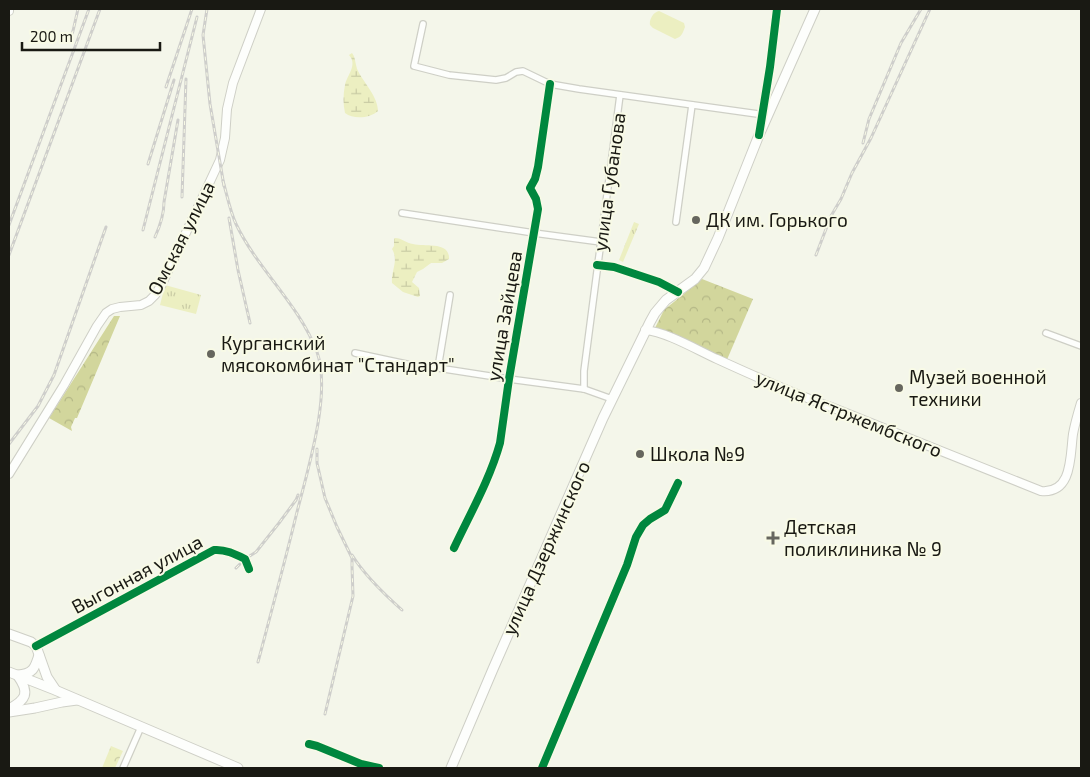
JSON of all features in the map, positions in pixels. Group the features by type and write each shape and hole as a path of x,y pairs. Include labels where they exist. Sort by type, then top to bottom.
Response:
{"main road":[{"name":"Омская улица","path":"9,474 64,385 96,326 106,313 112,309 141,305 149,301 162,284 220,160 225,138 227,108 233,83 262,9"},
{"path":"765,115 777,9"},
{"name":"улица Дзержинского","path":"451,768 612,399 645,330 660,306 695,279 704,268 718,238 759,135 765,115 815,9"},
{"name":"улица Ястржембского","path":"645,330 663,334 726,364 804,397 831,406 1034,489 1047,492 1054,490 1063,482 1068,472 1081,403"},
{"path":"9,634 31,642 38,650 47,677 55,690"},
{"path":"18,676 25,675 36,667 38,650"},
{"path":"9,672 238,768"},
{"path":"9,711 25,697 26,691 18,676"},
{"path":"9,711 78,700"}],"street":[{"path":"423,24 414,66 449,75 496,80 523,71 550,84 765,115"},
{"name":"улица Зайцева","path":"454,548 486,479 500,443 538,204 530,188 538,167 550,84"},
{"name":"улица Губанова","path":"584,389 584,371 620,95"},
{"path":"676,222 692,105"},
{"path":"402,213 534,234 602,242"},
{"path":"597,265 622,269 659,282 678,292"},
{"path":"438,368 450,295"},
{"path":"1046,333 1081,346"},
{"path":"355,353 412,365 584,389 612,399"},
{"path":"542,768 620,582 636,537 643,525 665,510 678,483"},
{"name":"Выгонная улица","path":"38,650 214,550 227,550 245,559 249,569"},
{"path":"123,768 142,727"},
{"path":"309,744 361,764 378,768"}],"green space":[{"path":"659,11 684,23 685,27 679,37 675,39 650,25 652,16"},
{"path":"352,53 358,71 376,101 378,111 366,117 353,117 345,113 344,92 352,66 349,55"},
{"path":"634,222 639,224 623,262 619,260"},
{"path":"395,238 413,244 441,247 448,253 449,259 442,263 431,263 417,272 412,282 419,288 420,296 418,297 403,292 392,283 395,258 392,249"},
{"path":"702,279 753,299 726,362 655,328 664,310"},
{"path":"165,285 201,295 196,314 160,305"},
{"path":"114,316 120,316 77,418 75,418 71,427 72,431 49,418"},
{"path":"111,746 123,751 115,768 102,768"}],"railway":[{"path":"69,42 78,9"},
{"path":"9,225 89,9"},
{"path":"9,255 100,9"},
{"path":"166,87 192,9"},
{"path":"207,9 203,35 210,104 224,186"},
{"path":"863,143 869,119 901,43 921,9"},
{"path":"816,255 831,216 871,138 930,9"},
{"path":"143,230 197,17"},
{"path":"182,197 186,79"},
{"path":"148,164 174,80"},
{"path":"155,237 162,216 178,120"},
{"path":"223,181 236,224 255,257 300,318 317,352 321,369 322,389 316,433 258,662"},
{"path":"229,218 250,323"},
{"path":"9,444 38,406 54,375 106,227"},
{"path":"317,449 317,463 325,498 352,558 353,596 325,714"},
{"path":"236,568 256,552 298,495"},
{"path":"352,555 369,577 402,610"}],"cycle path":[{"path":"759,135 777,9"},
{"path":"454,548 485,483 500,443 538,209 536,199 530,188 538,167 550,84"},
{"path":"597,265 614,267 659,282 678,292"},
{"path":"542,768 627,565 636,537 643,525 665,510 678,483"},
{"path":"36,646 214,550 226,551 245,559 249,569"},
{"path":"309,744 361,764 379,768"}],"place":[{"name":"ДК им. Горького","path":"696,220"},
{"name":"Курганский мясокомбинат \"Стандарт\"","path":"211,354"},
{"name":"Музей военной техники","path":"899,388"},
{"name":"Школа №9","path":"640,454"},
{"name":"Детская поликлиника № 9","path":"773,538"}]}
